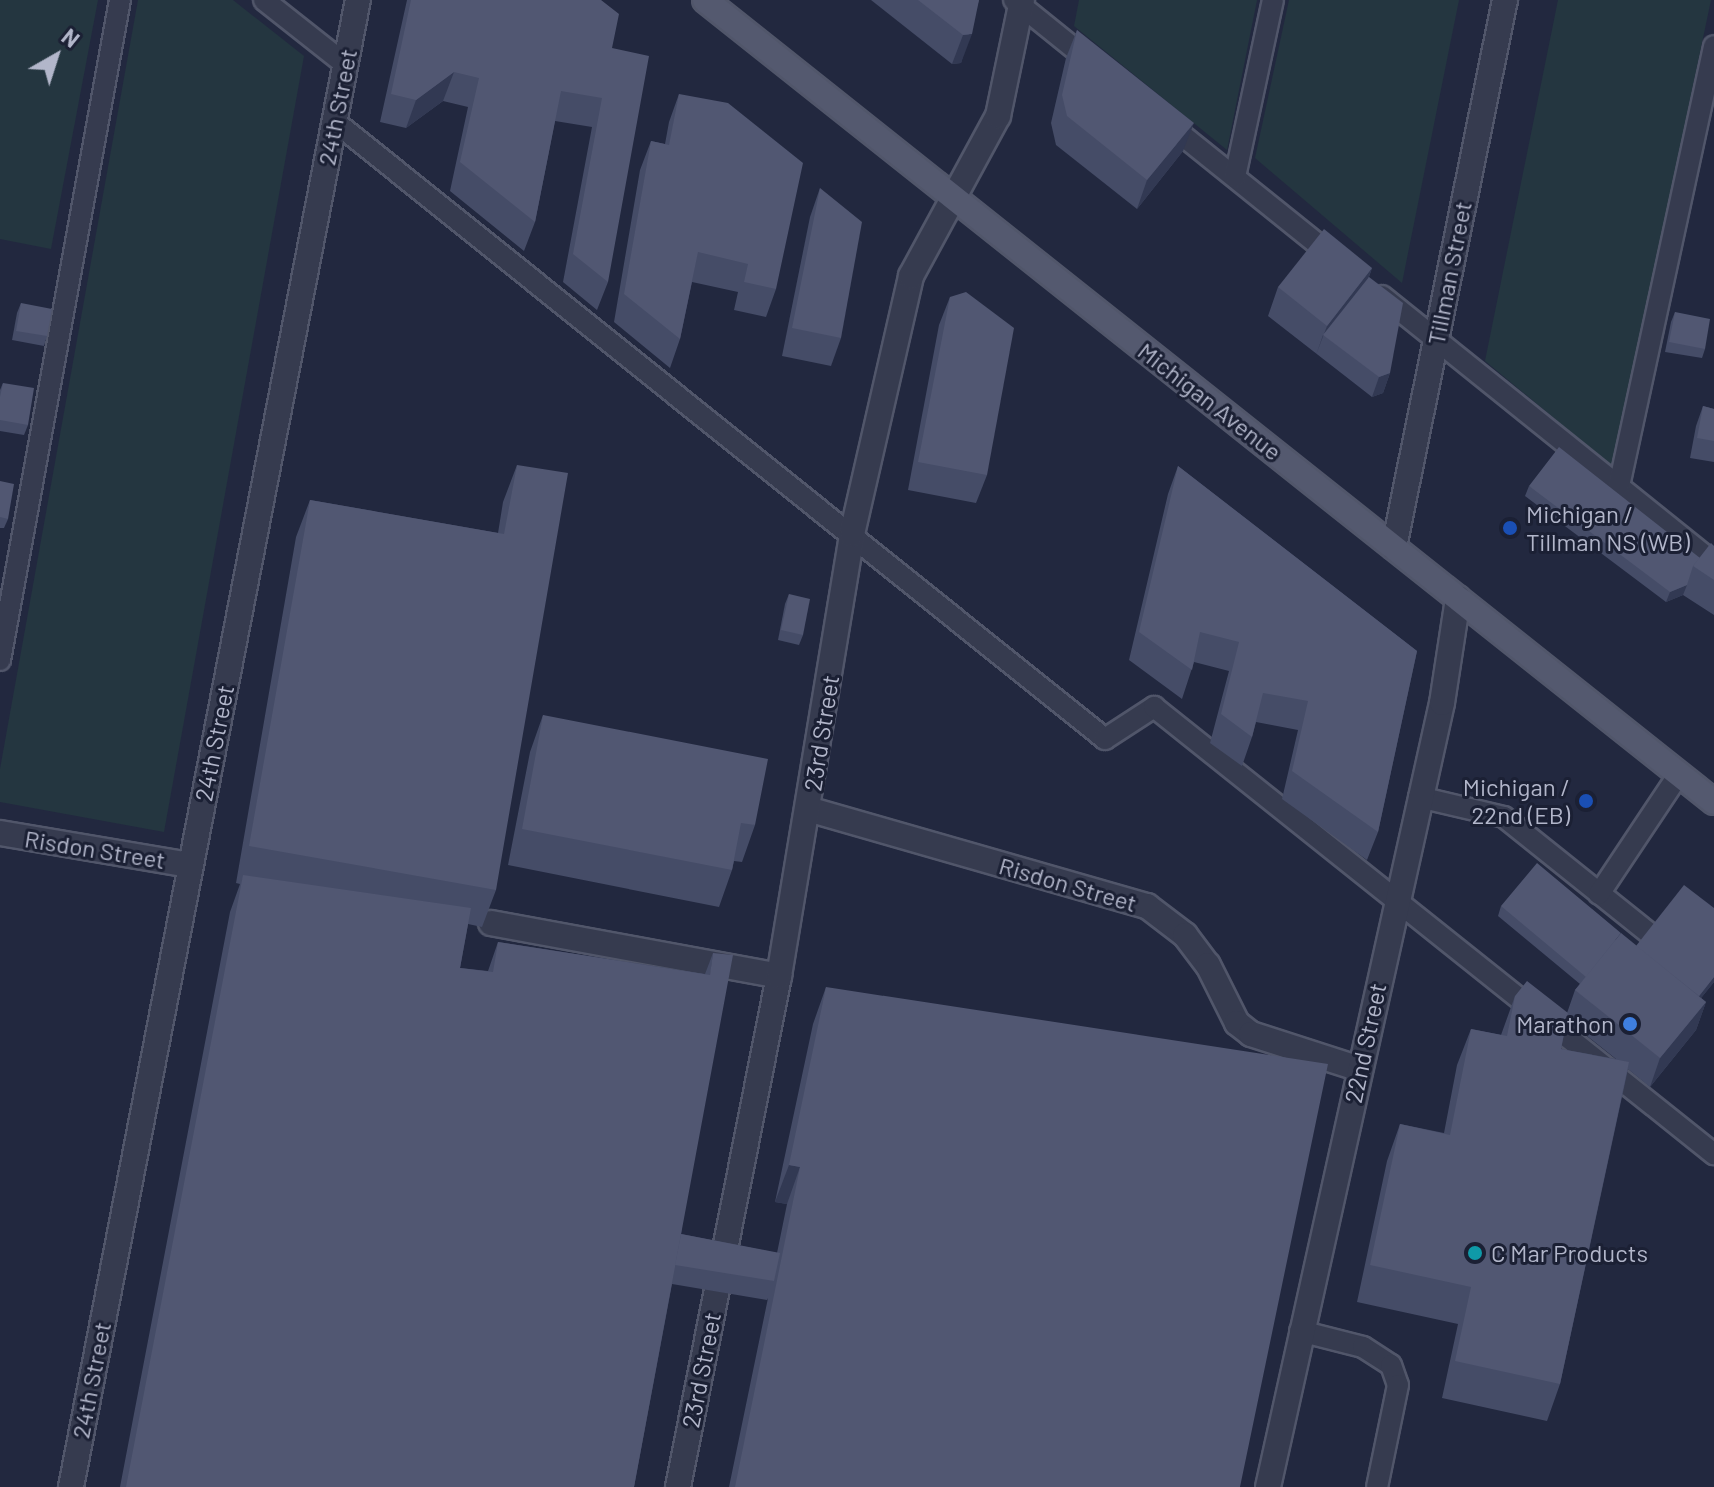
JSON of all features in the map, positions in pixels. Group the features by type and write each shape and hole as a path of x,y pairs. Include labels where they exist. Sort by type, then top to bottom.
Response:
{"main road":[{"name":"Michigan Avenue","path":"705,0 1714,802"}],"street":[{"name":"24th Street","path":"71,1487 358,0"},
{"name":"Tillman Street","path":"1394,547 1505,0"},
{"name":"23rd Street","path":"678,1487 779,976 852,534 911,276 951,195 998,116 1019,2"},
{"name":"22nd Street","path":"1268,1487 1395,902 1442,703 1458,598"},
{"name":"Risdon Street","path":"808,809 1147,906 1185,935 1208,965 1237,1023 1251,1034 1360,1069"},
{"name":"Risdon Street","path":"0,833 190,865"},
{"path":"491,923 779,976"}],"lane":[{"path":"0,660 120,0"},
{"path":"264,0 345,64"},
{"path":"1235,177 1273,0"},
{"path":"1019,2 1105,72"},
{"path":"1619,486 1714,46"},
{"path":"1152,110 1714,563"},
{"path":"334,121 1105,739 1154,707 1714,1154"},
{"path":"1599,894 1679,774"},
{"path":"1419,797 1504,817 1650,934"},
{"path":"1300,1331 1363,1347 1391,1365 1398,1385 1377,1487"}],"shaded area":[{"path":"0,0 98,0 51,249 0,239"},
{"path":"138,0 233,0 304,56 164,832 0,802 0,769"},
{"path":"1079,0 1257,0 1227,150 1074,26"},
{"path":"1289,0 1459,0 1402,283 1255,158"},
{"path":"1558,0 1711,0 1613,467 1485,361"}],"building":[{"path":"411,0 601,0 619,14 612,48 649,56 608,282 573,254 602,98 561,91 535,222 460,162 479,78 454,72 416,100 391,94"},
{"path":"918,0 979,0 972,34 963,35"},
{"path":"1077,30 1194,123 1147,180 1067,116 1062,95"},
{"path":"679,94 728,103 803,163 776,289 744,282 748,264 698,252 680,339 624,294 651,141 669,145"},
{"path":"820,188 862,222 841,338 792,328"},
{"path":"1324,229 1372,268 1327,326 1278,287"},
{"path":"1369,277 1403,303 1390,373 1379,377 1323,335"},
{"path":"966,292 1014,328 987,475 918,462 950,297"},
{"path":"21,303 52,309 47,336 16,331"},
{"path":"1675,312 1710,319 1705,349 1669,342"},
{"path":"3,383 34,388 28,425 0,420"},
{"path":"1703,406 1714,409 1714,441 1697,438"},
{"path":"1559,447 1700,558 1693,566 1687,585 1670,592 1529,486"},
{"path":"517,465 568,473 496,890 249,846 310,500 504,534"},
{"path":"1178,466 1417,651 1378,832 1292,771 1308,701 1263,693 1252,737 1221,714 1239,642 1200,632 1192,670 1139,632"},
{"path":"0,481 14,484 8,519 0,517"},
{"path":"1711,543 1714,546 1714,580 1693,566"},
{"path":"789,594 810,599 803,635 781,630"},
{"path":"543,715 768,759 755,825 741,823 732,870 522,829"},
{"path":"1537,863 1621,933 1586,977 1501,906"},
{"path":"243,875 471,908 460,968 493,972 498,942 710,975 713,953 733,955 634,1487 126,1487"},
{"path":"1684,885 1714,908 1714,977 1699,996 1636,946"},
{"path":"1621,933 1706,1002 1660,1058 1575,990"},
{"path":"1527,981 1568,1013 1561,1049 1629,1062 1560,1384 1455,1361 1471,1287 1370,1265 1400,1124 1450,1135 1471,1029 1507,1036 1515,996"},
{"path":"826,987 1328,1064 1240,1487 735,1487 800,1167 789,1165"},
{"path":"681,1234 780,1253 774,1281 675,1265"}],"place":[{"name":"Michigan / Tillman NS (WB)","path":"1510,528"},
{"name":"Michigan / 22nd (EB)","path":"1586,801"},
{"name":"Marathon","path":"1630,1024"},
{"name":"C Mar Products","path":"1475,1253"}]}
